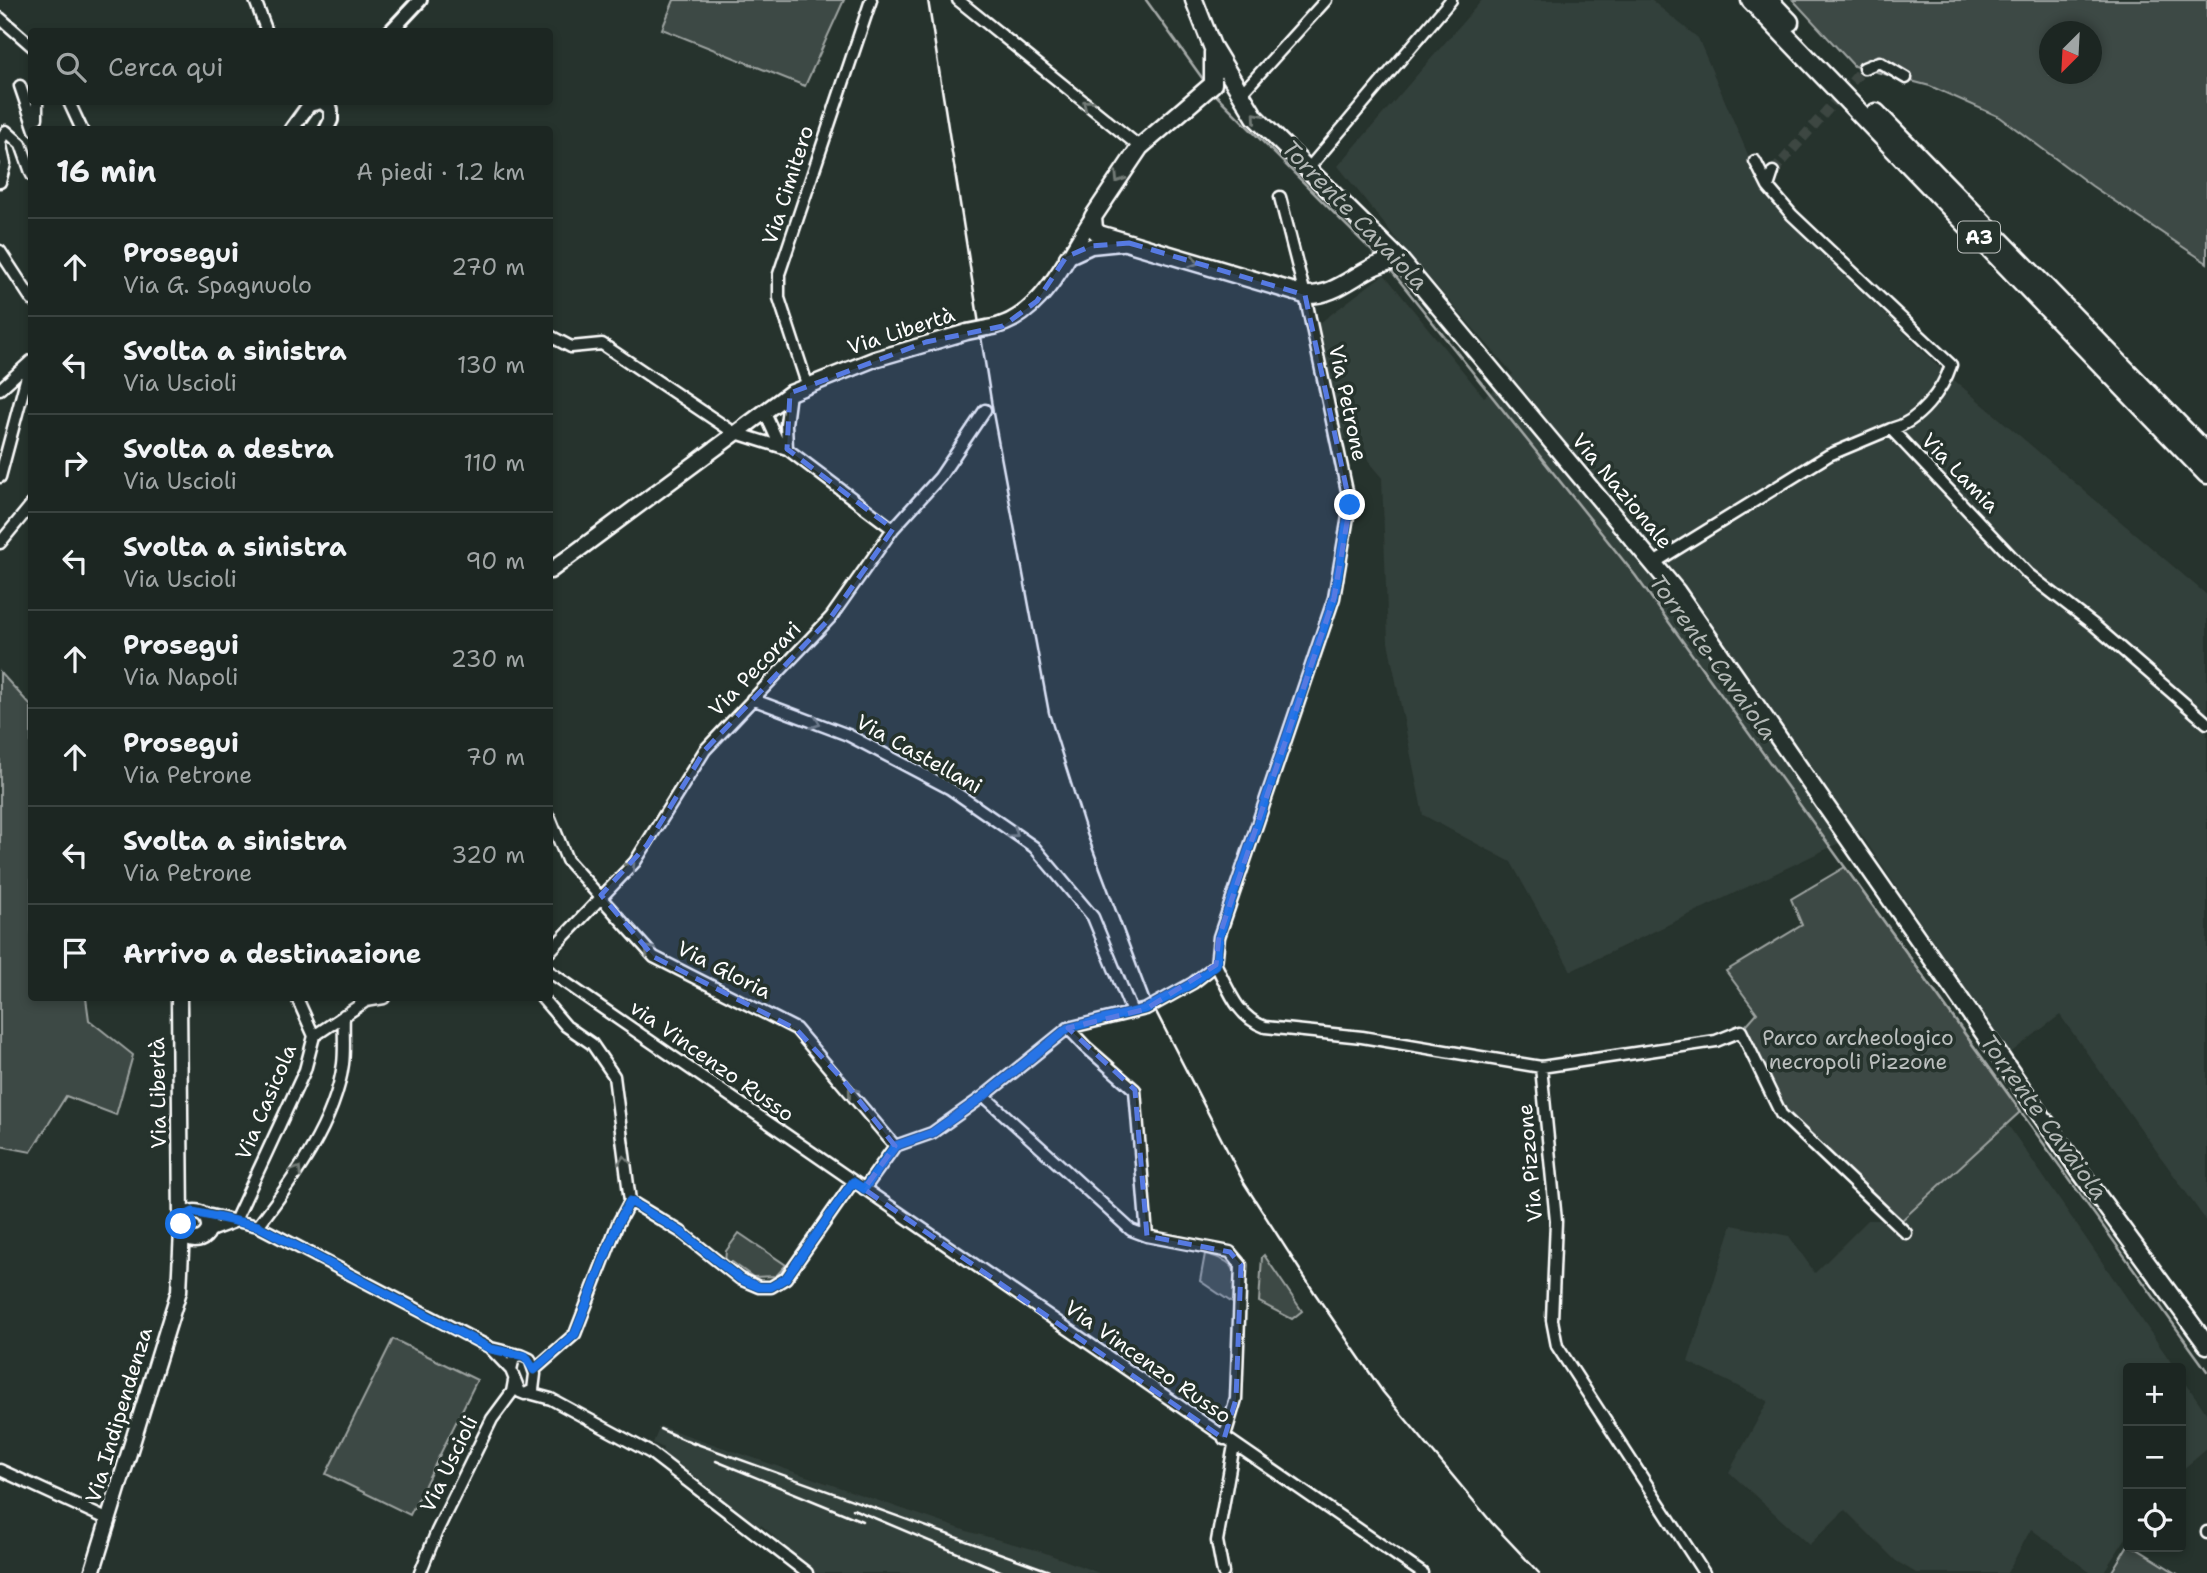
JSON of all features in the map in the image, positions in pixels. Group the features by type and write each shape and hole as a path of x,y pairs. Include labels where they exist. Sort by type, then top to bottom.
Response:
{"highway":[{"name":"A3","path":"1751,0 2207,474"},
{"name":"A3","path":"1768,0 2207,454"}],"main road":[{"name":"Via Nazionale","path":"1194,0 1212,46 1255,117 1400,260 1654,563 2079,1170 2207,1345"},
{"path":"1212,46 1215,62 1213,84 1229,88 1240,95"},
{"name":"Via Libertà","path":"553,569 733,432 790,393 807,384 926,342 1003,326 1021,317 1037,301 1139,147 1213,84"},
{"path":"1093,217 1094,229 1099,234 1310,295 1339,288 1387,260 1400,260"},
{"path":"1360,274 1374,250 1375,234"},
{"path":"1066,257 1091,246 1129,243"},
{"name":"Via Libertà","path":"178,1001 182,1269"},
{"path":"180,1188 208,1220 204,1235 182,1269"},
{"path":"200,1213 189,1213 182,1227 192,1239 204,1235"},
{"name":"Via Indipendenza","path":"92,1573 170,1322 182,1269"}],"street":[{"path":"255,0 266,28"},
{"path":"394,28 420,0"},
{"name":"Via Cimitero","path":"807,384 781,308 779,274 871,0"},
{"path":"958,0 1139,147"},
{"path":"1240,95 1326,0"},
{"path":"1308,169 1451,0"},
{"path":"0,18 28,42"},
{"path":"1864,68 1879,62 1906,78"},
{"path":"20,86 35,126"},
{"path":"36,126 37,105"},
{"path":"70,105 80,126"},
{"path":"294,126 310,105"},
{"path":"328,105 329,125"},
{"path":"329,125 338,105"},
{"path":"0,182 5,164 0,141 6,131 21,144 28,164"},
{"path":"1755,161 1768,187 1792,215 1951,365 1945,384 1933,397 1903,426 1891,429"},
{"path":"1768,187 1773,173"},
{"name":"Via Petrone","path":"1216,965 1219,937 1334,598 1350,505 1310,295 1280,197"},
{"path":"0,251 28,293"},
{"path":"553,338 571,347 602,344 733,432 784,443"},
{"path":"0,389 28,363"},
{"path":"0,477 28,371"},
{"path":"784,443 790,393"},
{"name":"Via Pecorari","path":"553,948 635,862 705,750 831,617 893,529 940,477 985,410"},
{"path":"764,411 784,443 893,529"},
{"name":"Via Lamia","path":"1654,563 1829,455 1891,429 2028,574 2094,625 2207,723"},
{"path":"0,542 28,508"},
{"name":"Via Castellani","path":"752,699 848,735 938,782 1034,847 1093,917 1132,1012"},
{"name":"Via Gloria","path":"553,825 567,860 654,957 796,1029 895,1146"},
{"path":"864,1189 895,1146 932,1133 984,1096 1068,1028 1157,1003 1216,965 1237,1007 1250,1021 1265,1027 1362,1037 1541,1067 1716,1041 1741,1031 1782,1114 1906,1233"},
{"name":"via Vincenzo Russo","path":"553,974 853,1182"},
{"name":"Via Casicola","path":"235,1221 305,1070 314,1036 298,1001"},
{"path":"314,1036 366,1001"},
{"path":"534,1370 575,1334 618,1223 630,1201 614,1076 592,1044 566,1026 545,1001"},
{"path":"258,1226 302,1162 336,1096 344,1062 344,1015"},
{"path":"1068,1028 1086,1048 1135,1090 1147,1236"},
{"name":"Via Pizzone","path":"1541,1067 1556,1221 1552,1320 1557,1346 1704,1573"},
{"path":"984,1096 1131,1230 1147,1236 1230,1252 1241,1265 1237,1399 1224,1439"},
{"path":"630,1201 681,1232 740,1279 759,1287 771,1287 786,1278 853,1182"},
{"name":"Via Vincenzo Russo","path":"853,1182 1422,1573"},
{"path":"200,1213 258,1226 491,1349 530,1359 536,1381 551,1399"},
{"path":"204,1235 235,1221"},
{"path":"491,1349 512,1376 516,1388 527,1394 551,1399 651,1453 807,1573"},
{"name":"Via Uscioli","path":"421,1573 437,1531 492,1419 510,1398 512,1360 519,1355"},
{"path":"510,1398 527,1394 536,1381"},
{"path":"1223,1573 1217,1541 1234,1445"},
{"path":"0,1470 109,1520"}],"highlighted area":[{"path":"1129,243 1305,295 1350,505 1334,598 1219,937 1216,965 1146,1009 1068,1028 1135,1090 1147,1236 1230,1252 1241,1265 1236,1399 1224,1439 864,1189 895,1146 843,1080 796,1029 654,957 601,895 647,845 705,750 831,617 893,529 787,449 790,393 926,342 1003,326 1037,301 1066,257 1091,246"}],"shaded area":[{"path":"1482,0 1651,0 1698,38 1767,199 1940,368 2207,595 2207,1222 2060,1015 2009,1054 1860,833 1571,971 1511,862 1423,815 1388,642 1382,478 1371,465 1359,434 1343,440 1317,325 1384,274 1484,397 1513,374 1409,255 1338,166"},
{"path":"2008,1125 2172,1363 2123,1363 2123,1543 2103,1573 2091,1573 2031,1529 2007,1573 1916,1573 1896,1561 1845,1510 1809,1545 1729,1472 1768,1401 1688,1362 1732,1225 1789,1236 1815,1273 1868,1220 1902,1220"},
{"path":"2186,1383 2207,1414 2207,1449 2186,1467"},
{"path":"660,1426 970,1532 1040,1551 1099,1573 811,1573 774,1542 776,1538 761,1525 758,1529 662,1452 663,1448 653,1443"}],"green space":[{"path":"674,0 844,0 805,86 662,29"},
{"path":"1793,0 2207,0 2207,263 2092,186 2000,117 1930,86 1854,66"},
{"path":"0,672 28,703 28,1001 86,1001 89,1020 133,1055 116,1115 66,1096 31,1152 0,1146"},
{"name":"Parco archeologico necropoli Pizzone","path":"1845,867 2021,1111 1902,1220 1781,1114 1741,1031 1757,1013 1726,971 1802,925 1791,899"},
{"path":"739,1233 786,1265 776,1276 753,1277 732,1262 725,1262 726,1251"},
{"path":"1205,1254 1225,1261 1234,1270 1234,1304 1200,1281"},
{"path":"1264,1255 1302,1311 1292,1319 1259,1302"},
{"path":"393,1339 477,1380 410,1515 326,1474"},
{"path":"2124,1552 2142,1552 2176,1573 2111,1573"}],"waterway":[{"name":"Torrente Cavaiola","path":"1146,0 1205,82"},
{"name":"Torrente Cavaiola","path":"1214,93 1380,259"},
{"name":"Torrente Cavaiola","path":"1390,269 1635,575 2207,1371"}],"tunnel":[{"path":"1773,172 1864,68"}],"railway":[{"path":"928,0 993,413 1049,713 1087,834 1149,998 1244,1183 1314,1292 1383,1392 1492,1523 1539,1573"},
{"path":"660,1429 694,1444"},
{"path":"686,1440 1055,1573"},
{"path":"716,1461 862,1521"},
{"path":"853,1509 1005,1573"}],"route":[{"path":"181,1224 189,1213 198,1212 258,1226 491,1349 525,1356 530,1359 534,1370 575,1334 618,1223 630,1201 681,1232 740,1279 759,1287 771,1287 786,1278 853,1182 864,1189 895,1146 932,1133 1036,1056 1068,1028 1146,1009 1193,983 1216,965 1219,937 1334,598 1350,505"}]}
